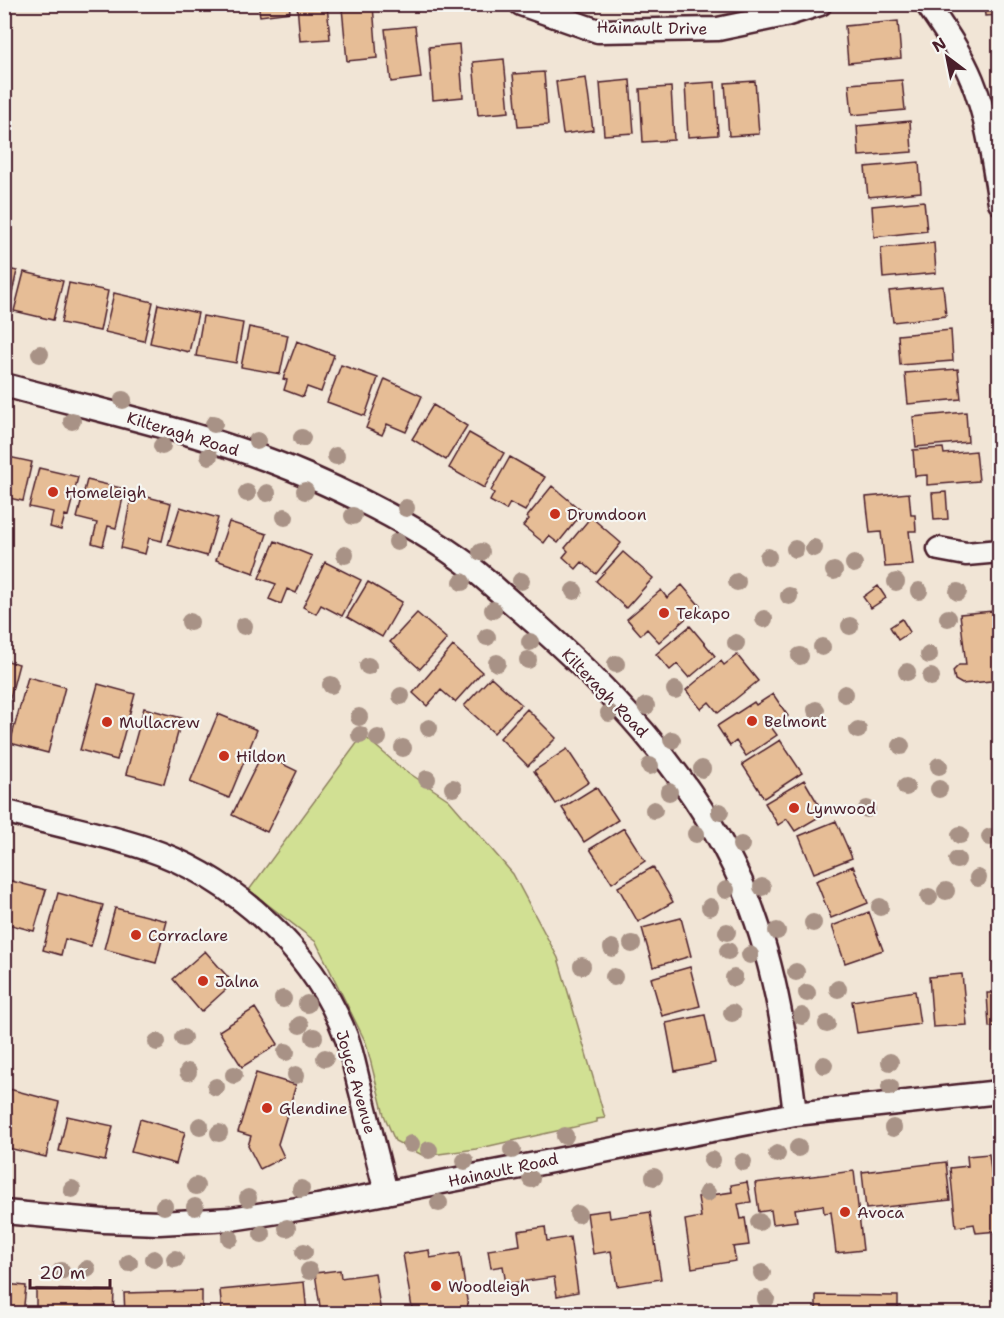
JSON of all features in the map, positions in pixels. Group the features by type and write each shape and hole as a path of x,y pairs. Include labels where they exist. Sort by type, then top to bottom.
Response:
{"street":[{"name":"Hainault Drive","path":"521,4 598,31 718,29 785,15 820,4"},
{"path":"927,4 954,44 972,79 983,113 999,202"},
{"name":"Kilteragh Road","path":"4,385 139,420 238,450 309,477 387,515 461,560 577,662 654,744 687,790 740,879 770,967 795,1114"},
{"path":"939,549 966,554 999,551"},
{"name":"Joyce Avenue","path":"4,811 146,848 198,871 242,902 284,938 310,968 331,1003 347,1040 386,1193"},
{"name":"Hainault Road","path":"4,1212 104,1221 159,1223 275,1213 795,1114 999,1092"}],"green space":[{"path":"363,735 400,767 449,800 513,874 558,958 605,1118 597,1119 597,1122 476,1149 424,1156 395,1141 384,1115 366,1043 316,942 249,890"}],"building":[{"path":"258,4 289,4 290,12 260,16"},
{"path":"297,4 327,4 330,39 300,41"},
{"path":"984,4 1000,4 1000,15 985,16"},
{"path":"373,5 377,58 347,61 342,8"},
{"path":"898,21 901,58 848,63 845,26"},
{"path":"415,26 421,78 391,82 385,29"},
{"path":"459,44 463,97 433,100 429,47"},
{"path":"504,59 509,112 478,115 473,62"},
{"path":"544,72 548,125 518,127 513,74"},
{"path":"586,78 593,130 563,134 556,82"},
{"path":"630,80 634,133 604,135 600,83"},
{"path":"902,80 905,110 852,115 849,84"},
{"path":"755,81 759,134 729,136 725,83"},
{"path":"715,82 718,135 688,137 685,84"},
{"path":"671,87 674,140 643,142 640,89"},
{"path":"910,121 912,152 859,156 857,126"},
{"path":"919,162 921,192 868,197 865,167"},
{"path":"924,201 927,231 874,237 872,206"},
{"path":"934,243 936,273 883,278 881,248"},
{"path":"4,268 17,271 8,310 4,309"},
{"path":"24,272 63,281 53,320 14,311"},
{"path":"69,283 108,291 100,331 61,323"},
{"path":"943,286 946,316 893,322 889,291"},
{"path":"114,293 153,302 144,341 105,332"},
{"path":"158,304 198,313 189,352 150,343"},
{"path":"203,316 243,323 236,363 196,356"},
{"path":"249,327 288,335 280,374 241,367"},
{"path":"951,330 953,361 900,365 898,335"},
{"path":"297,341 334,355 321,392 307,387 303,397 284,390 287,380 283,379"},
{"path":"341,365 378,378 365,416 327,402"},
{"path":"958,369 961,399 908,404 905,373"},
{"path":"385,379 422,396 406,432 387,424 382,435 366,428"},
{"path":"433,405 467,426 446,460 412,439"},
{"path":"966,412 968,442 916,447 913,417"},
{"path":"469,433 504,453 484,488 449,468"},
{"path":"943,448 944,454 976,451 979,481 927,485 927,475 915,476 913,450"},
{"path":"4,456 32,462 23,501 4,497"},
{"path":"510,457 545,477 525,511 510,503 506,510 490,501 494,493 491,491"},
{"name":"Homeleigh","path":"39,468 78,477 68,516 65,515 61,530 50,527 53,512 29,507"},
{"path":"87,480 125,489 116,528 108,526 103,546 92,543 97,523 77,518"},
{"name":"Drumdoon","path":"552,486 583,512 558,543 549,536 544,543 523,526 529,519 527,517"},
{"path":"946,492 948,519 934,520 932,493"},
{"path":"132,493 171,503 162,541 149,538 145,554 121,548"},
{"path":"909,493 911,515 915,515 916,531 909,531 913,565 885,567 881,532 870,533 866,497"},
{"path":"180,507 218,518 207,556 168,545"},
{"path":"591,517 621,543 596,574 582,562 576,569 563,557 568,551 565,548"},
{"path":"229,522 267,534 254,573 216,560"},
{"path":"275,541 312,556 296,593 287,589 281,604 269,599 276,584 259,578"},
{"path":"623,552 653,578 626,608 596,581"},
{"path":"325,562 361,580 342,616 321,605 316,614 303,607"},
{"path":"368,582 402,602 382,637 347,617"},
{"name":"Tekapo","path":"682,585 700,606 659,642 647,629 641,635 627,619 661,590 667,598"},
{"path":"878,586 886,598 871,608 863,597"},
{"path":"993,611 996,644 1000,644 1000,680 962,684 955,680 953,671 959,665 966,665 960,614"},
{"path":"417,613 447,639 420,669 390,642"},
{"path":"902,619 910,632 898,640 890,627"},
{"path":"690,626 715,656 689,678 677,664 670,670 656,654"},
{"path":"453,646 482,672 455,702 441,690 427,706 413,693"},
{"path":"737,655 758,681 718,713 709,702 701,709 686,690 721,661 724,665"},
{"path":"4,660 19,664 4,721"},
{"path":"28,677 65,687 48,753 10,743"},
{"path":"491,677 521,704 494,733 464,706"},
{"name":"Mullacrew","path":"98,684 135,694 117,760 80,750"},
{"name":"Belmont","path":"773,694 788,716 771,727 777,735 746,756 736,741 730,746 717,726 754,702 756,705"},
{"path":"144,708 182,718 164,784 126,774"},
{"path":"527,709 556,738 528,766 500,738"},
{"name":"Hildon","path":"218,714 257,730 229,798 190,782"},
{"path":"780,740 802,773 764,798 742,764"},
{"path":"567,749 589,782 556,804 534,771"},
{"path":"262,754 297,771 267,832 232,815"},
{"name":"Lynwood","path":"804,780 824,814 795,831 787,819 778,825 765,803"},
{"path":"596,787 618,820 584,842 562,808"},
{"path":"836,821 852,858 814,873 799,836"},
{"path":"624,828 645,861 612,883 590,849"},
{"path":"853,866 868,903 831,918 816,881"},
{"path":"653,867 673,902 638,922 618,887"},
{"path":"4,879 46,890 34,931 4,923"},
{"path":"58,893 103,905 91,946 65,939 61,955 43,950"},
{"name":"Corraclare","path":"115,908 167,921 156,963 104,949"},
{"path":"869,912 883,950 845,963 832,926"},
{"path":"681,918 691,956 653,967 642,928"},
{"name":"Jalna","path":"205,951 233,983 201,1012 173,979"},
{"path":"690,967 700,1006 662,1016 651,978"},
{"path":"962,974 967,1025 933,1027 929,977"},
{"path":"915,991 920,1024 857,1033 852,1001"},
{"path":"987,993 1000,993 1000,1026 989,1027"},
{"path":"255,1008 278,1044 242,1067 219,1031"},
{"path":"705,1015 715,1063 675,1071 666,1023"},
{"name":"Glendine","path":"256,1073 296,1085 278,1144 284,1157 260,1169 248,1146 251,1136 238,1132"},
{"path":"9,1089 59,1102 46,1157 4,1147 4,1107"},
{"path":"67,1116 113,1126 105,1161 59,1151"},
{"path":"140,1119 185,1132 176,1164 131,1152"},
{"path":"1000,1153 1000,1206 994,1154"},
{"path":"989,1154 998,1231 976,1233 974,1224 956,1227 950,1168 968,1166 967,1156"},
{"path":"946,1162 950,1200 866,1209 862,1172"},
{"name":"Avoca","path":"854,1171 863,1250 836,1253 831,1212 824,1213 823,1205 795,1209 797,1221 773,1224 771,1210 759,1212 755,1183"},
{"path":"747,1182 751,1202 738,1204 741,1219 745,1218 749,1245 733,1247 736,1261 692,1268 685,1220 701,1217 698,1197 732,1192 731,1185"},
{"path":"609,1210 610,1218 650,1212 661,1279 617,1286 611,1251 593,1254 587,1213"},
{"path":"545,1227 547,1241 570,1237 578,1292 557,1296 554,1277 506,1284 503,1266 491,1268 488,1250 520,1245 518,1231"},
{"name":"Woodleigh","path":"429,1250 430,1258 460,1253 469,1314 413,1314 403,1254"},
{"path":"340,1270 341,1278 375,1273 381,1314 321,1313 315,1273"},
{"path":"304,1282 307,1314 222,1314 220,1290"},
{"path":"4,1284 26,1286 23,1314 4,1314"},
{"path":"36,1289 114,1291 113,1314 36,1314"},
{"path":"202,1291 202,1314 125,1314 124,1293"},
{"path":"816,1295 898,1296 898,1314 816,1314"}],"place":[{"name":"Homeleigh","path":"53,492"},
{"name":"Drumdoon","path":"555,514"},
{"name":"Tekapo","path":"664,613"},
{"name":"Belmont","path":"752,721"},
{"name":"Mullacrew","path":"107,722"},
{"name":"Hildon","path":"224,756"},
{"name":"Lynwood","path":"794,808"},
{"name":"Corraclare","path":"136,935"},
{"name":"Jalna","path":"203,981"},
{"name":"Glendine","path":"267,1108"},
{"name":"Avoca","path":"845,1212"},
{"name":"Woodleigh","path":"436,1286"}]}
